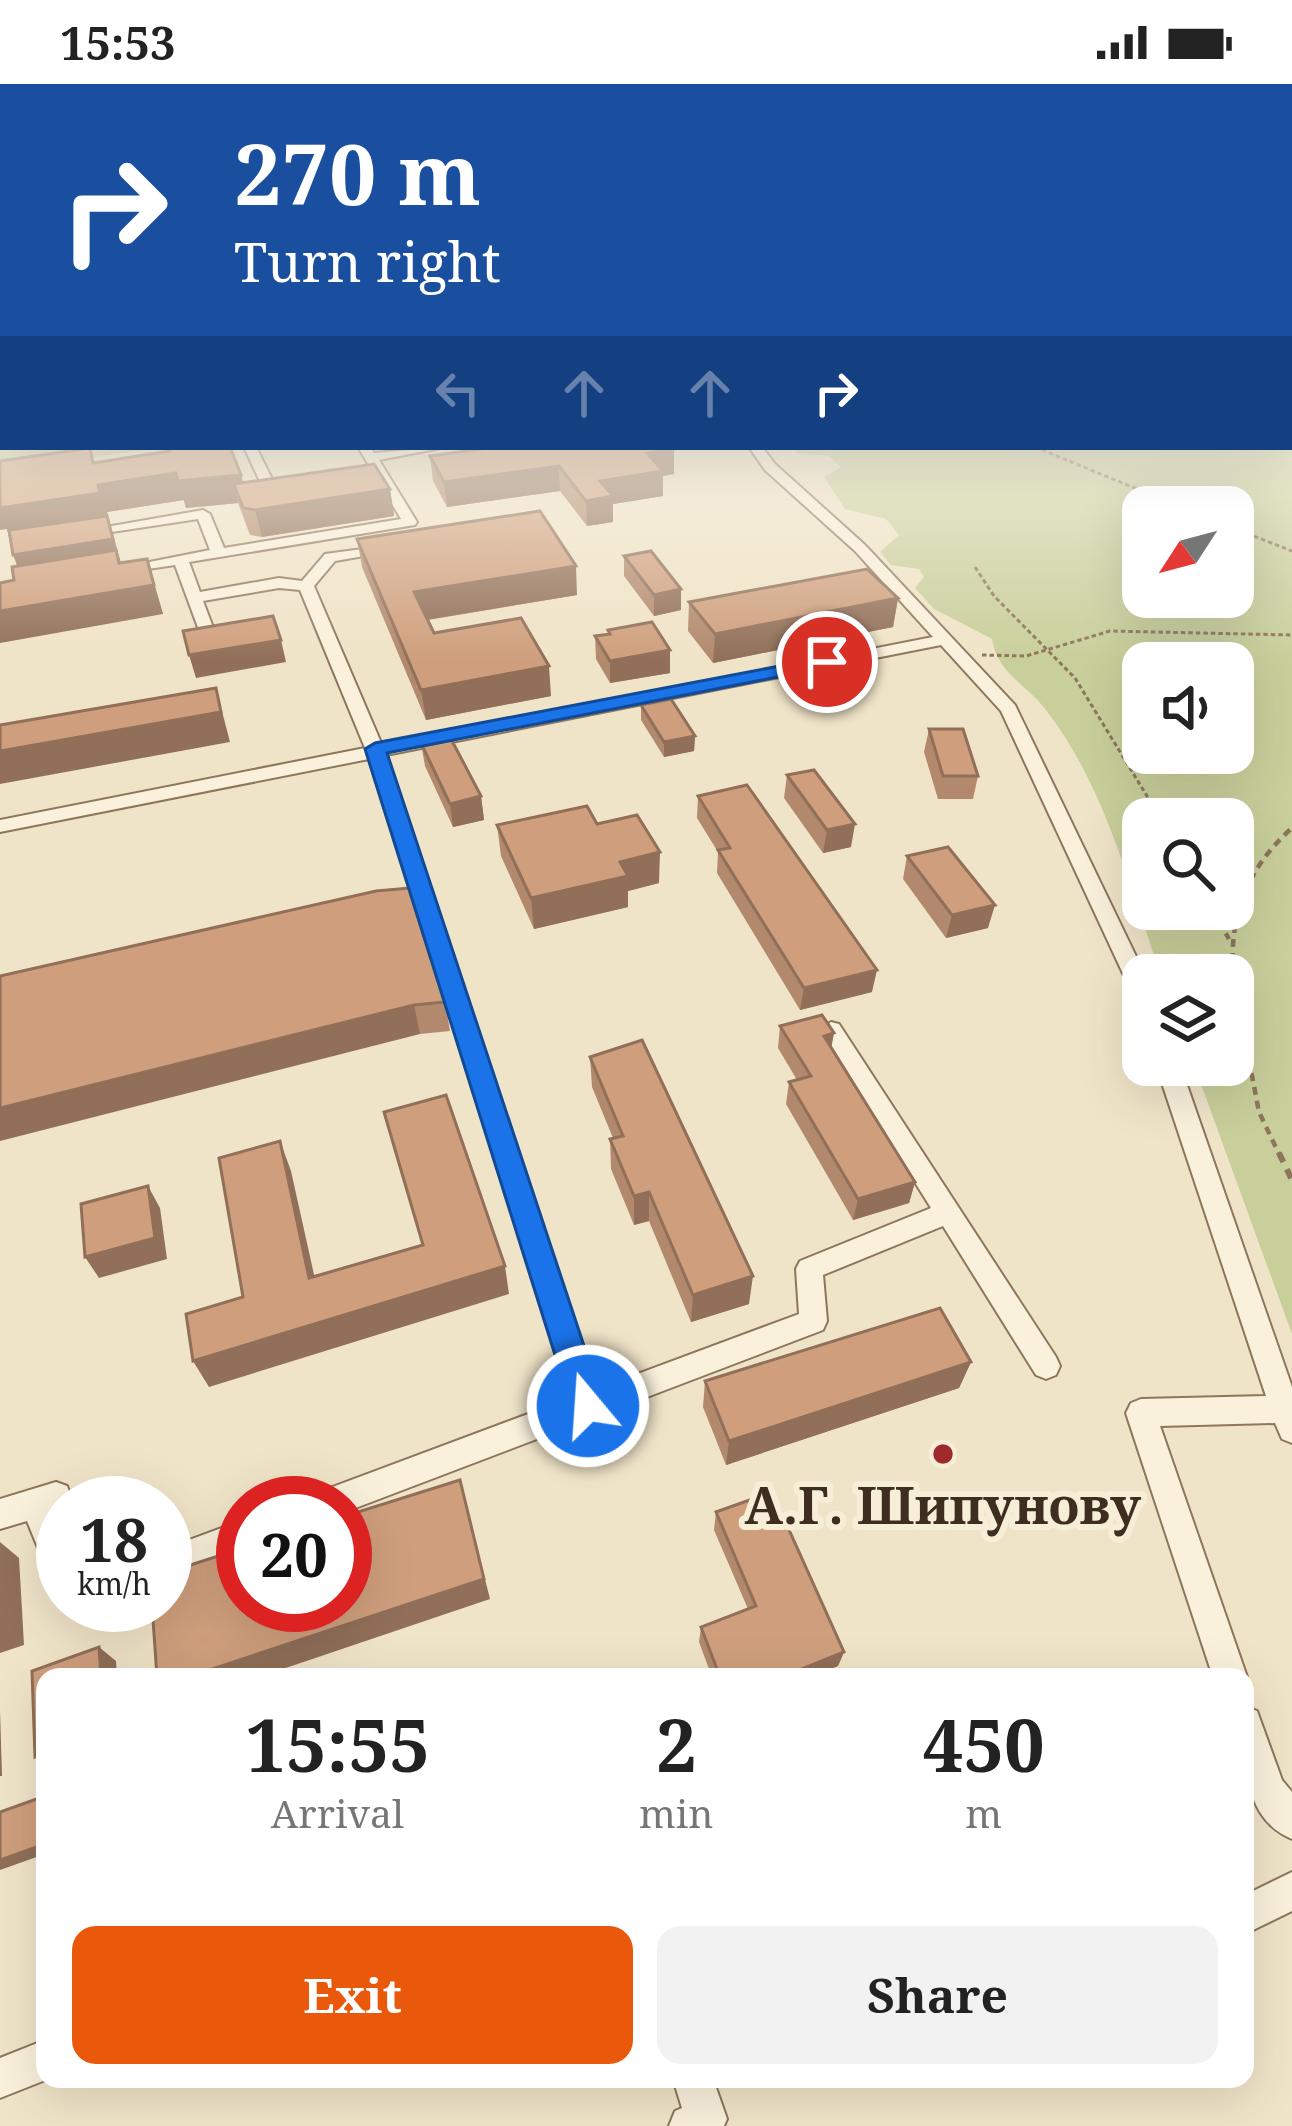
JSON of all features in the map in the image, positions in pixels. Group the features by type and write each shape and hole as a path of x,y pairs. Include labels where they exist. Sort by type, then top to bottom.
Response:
{"street":[{"path":"260,469 274,498 296,494"},
{"path":"113,570 410,522 378,469"},
{"path":"773,469 860,548 1009,709 1125,954"},
{"path":"362,484 385,480"},
{"path":"68,535 203,514 218,552"},
{"path":"306,586 330,557 396,547"},
{"path":"180,558 208,638"},
{"path":"194,598 279,583 306,586"},
{"path":"306,586 375,749 588,1406"},
{"path":"0,826 375,749 951,647"},
{"path":"831,1030 1046,1366"},
{"path":"1175,1086 1288,1419 1141,1413 1226,1668"},
{"path":"372,1487 812,1321 808,1268 948,1213"},
{"path":"0,1514 36,1503"},
{"path":"1254,1754 1268,1791 1292,1821"},
{"path":"1254,1910 1292,1891"},
{"path":"0,2078 36,2064"},
{"path":"690,2126 706,2119 696,2088"}],"path":[{"path":"1089,469 1130,486"},
{"path":"1254,536 1292,551"},
{"path":"975,567 1042,651 1075,678 1149,798"},
{"path":"951,647 1026,656 1110,631 1292,635"},
{"path":"1228,939 1252,874 1277,839 1292,828"},
{"path":"1223,930 1230,954"},
{"path":"1253,1086 1258,1112 1292,1180"}],"green space":[{"path":"837,469 1292,469 1292,1334 1202,1086 1254,1086 1254,954 1154,954 1146,930 1254,930 1254,798 1122,798 1122,862 1100,804 1067,740 1046,710 1006,670 992,639 934,609 915,588 924,577 919,569 891,565 880,552 899,535 886,519 845,509 824,477"}],"building":[{"path":"0,469 239,469 241,475 178,481 176,473 98,485 100,493 0,508"},
{"path":"337,469 377,469 390,489 255,510 243,508 234,484"},
{"path":"437,469 535,469 444,482"},
{"path":"562,469 663,471 600,481 613,496 586,501"},
{"path":"540,511 576,566 414,592 434,633 521,618 549,666 421,690 357,539"},
{"path":"107,516 113,539 13,555 9,530"},
{"path":"116,550 119,563 147,559 154,585 0,611 0,583 14,580 12,567"},
{"path":"651,551 681,589 654,595 624,556"},
{"path":"867,569 898,598 715,634 689,602"},
{"path":"273,616 281,640 189,655 183,631"},
{"path":"652,622 670,650 610,661 595,636 610,634 608,630"},
{"path":"216,688 221,712 0,751 0,725"},
{"path":"671,699 695,736 664,742 641,705"},
{"path":"929,729 963,729 978,776 943,776"},
{"path":"450,737 481,796 450,804 421,743"},
{"path":"814,770 855,824 827,830 787,775"},
{"path":"747,785 877,970 804,988 718,850 730,848 698,796"},
{"path":"587,806 597,824 637,815 660,852 620,862 628,876 531,898 497,825"},
{"path":"948,847 995,905 952,915 907,856"},
{"path":"409,888 445,1002 414,1005 0,1108 0,976 376,891"},
{"path":"822,1015 834,1033 824,1036 915,1182 858,1199 789,1082 811,1076 780,1026"},
{"path":"642,1040 753,1276 693,1295 649,1192 634,1196 610,1139 623,1136 590,1057"},
{"path":"446,1095 505,1266 193,1361 186,1314 243,1297 219,1158 280,1141 309,1278 423,1245 384,1112"},
{"path":"148,1186 155,1238 85,1257 81,1204"},
{"path":"940,1308 971,1362 729,1441 705,1381"},
{"path":"460,1480 484,1579 372,1616 372,1508"},
{"path":"772,1492 844,1652 804,1668 717,1668 701,1627 756,1606 716,1512"},
{"path":"216,1557 216,1632 324,1632 215,1668 156,1668 154,1632 192,1632 192,1564"},
{"path":"99,1647 100,1668 40,1668"},
{"path":"36,1670 35,1757 32,1671"},
{"path":"36,1799 36,1847 0,1860 0,1812"}],"place":[{"name":"А.Г. Шипунову","path":"943,1454"}],"route":[{"path":"588,1406 375,749 827,662"}]}
